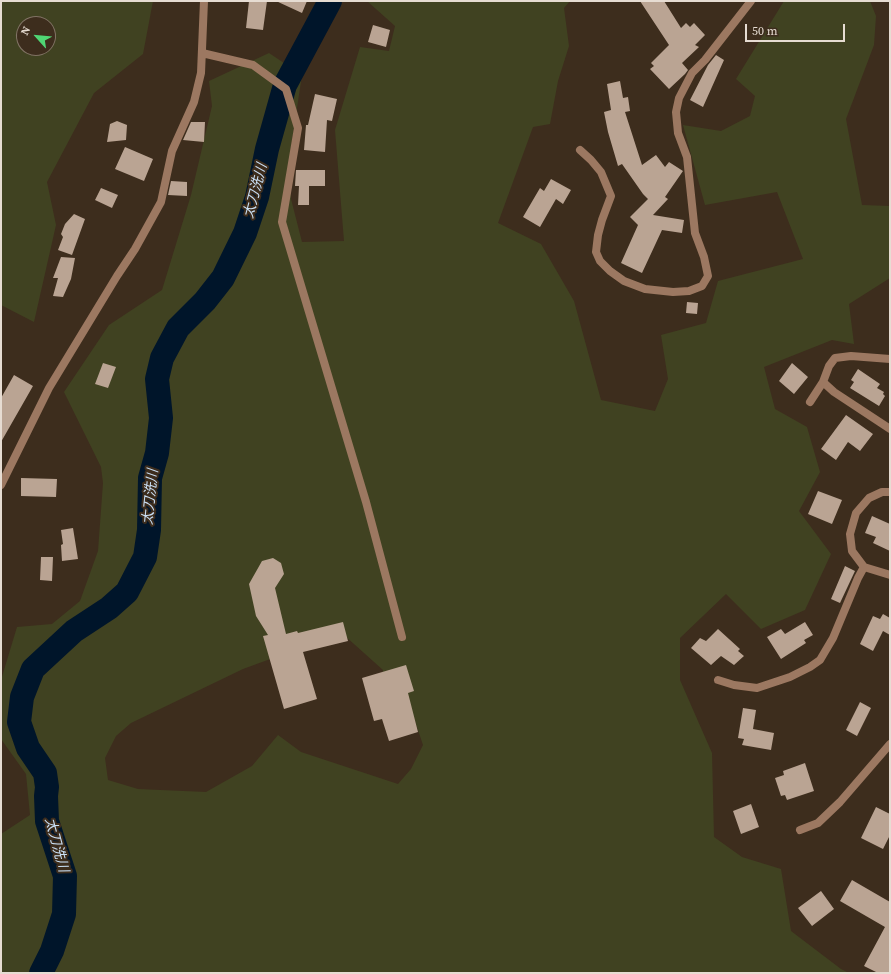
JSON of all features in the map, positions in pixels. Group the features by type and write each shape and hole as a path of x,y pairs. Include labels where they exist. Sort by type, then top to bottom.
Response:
{"street":[{"path":"1,485 49,388 135,249 161,202 172,151 194,102 201,74 204,1"},
{"path":"580,150 601,172 611,196 598,235 596,252 600,261 610,271 624,281 645,289 673,292 690,291 702,286 708,276 704,257 695,233 687,157 678,133 676,112 678,98 692,73 705,60 750,1"},
{"path":"202,53 253,65 286,89 298,128 282,222 366,502 402,638"},
{"path":"810,402 823,382 829,366 835,358 852,356 890,359"},
{"path":"823,382 834,392 890,429"},
{"path":"890,492 882,492 869,498 856,513 850,534 852,551 864,567 890,575"},
{"path":"718,680 734,685 757,688 790,677 820,660 833,638 864,567"},
{"path":"800,830 818,823 840,802 890,744"}],"green space":[{"path":"1,1 153,1 143,54 94,93 47,182 56,225 34,322 1,305"},
{"path":"367,1 570,1 564,8 569,46 558,81 550,124 533,127 498,223 541,244 574,301 601,400 655,411 668,379 661,335 706,323 718,281 803,259 777,192 705,205 683,125 721,131 750,116 755,96 736,79 784,1 870,1 876,16 874,45 846,119 862,205 890,206 890,278 849,304 854,344 832,340 764,367 775,409 807,427 820,472 799,511 831,554 805,610 761,629 726,594 680,638 680,680 712,753 714,837 742,857 781,869 791,931 841,969 849,973 1,973 1,834 30,815 26,774 1,739 1,680 17,627 52,624 80,601 98,551 103,483 101,467 64,392 109,325 162,290 191,195 212,106 209,81 269,53 302,75 290,154 291,199 302,242 344,241 335,130 360,47 389,51 395,26","holes":["335,627 383,670 378,694 412,712 423,745 411,769 398,784 301,752 278,735 252,766 206,792 138,789 108,780 105,758 116,736 131,723 243,669 284,654"]}],"building":[{"path":"249,1 267,1 263,30 246,28"},
{"path":"276,1 307,1 302,13"},
{"path":"640,1 664,1 681,28 686,23 690,27 694,23 705,35 695,45 699,47 682,63 688,70 669,89 650,69 654,66 651,63 669,45"},
{"path":"373,25 390,30 386,47 368,42"},
{"path":"716,55 724,60 703,107 690,100 708,65"},
{"path":"620,81 623,98 628,97 630,111 625,112 642,165 656,155 665,167 669,162 683,171 665,197 668,199 653,215 684,220 682,233 662,230 642,273 621,263 638,225 630,217 648,199 622,164 618,166 608,132 604,112 611,110 607,84"},
{"path":"315,94 337,99 332,121 327,120 325,152 304,150 306,125 308,125"},
{"path":"117,121 127,125 126,140 107,142 110,124"},
{"path":"191,122 205,122 204,142 183,140"},
{"path":"125,147 153,159 144,181 115,169"},
{"path":"296,170 325,170 325,186 309,186 309,205 298,205 299,186 295,186"},
{"path":"551,179 571,190 563,204 556,199 540,227 523,217 540,188 544,191"},
{"path":"171,181 187,182 187,196 168,195"},
{"path":"101,188 118,195 112,208 95,200"},
{"path":"74,214 85,219 72,255 58,250 63,237 61,234 65,224"},
{"path":"61,257 75,258 71,279 63,297 53,296 58,278 53,278"},
{"path":"687,302 698,303 697,314 686,313"},
{"path":"103,363 116,367 108,388 95,384"},
{"path":"792,363 808,377 794,394 779,381"},
{"path":"858,369 880,384 877,388 884,392 883,394 885,396 879,406 850,388 854,382 851,380"},
{"path":"14,375 33,386 1,442 1,398"},
{"path":"846,415 873,434 860,451 848,442 836,460 821,449"},
{"path":"21,478 57,479 56,497 21,496"},
{"path":"818,491 842,500 832,524 808,514"},
{"path":"872,516 890,524 890,551 873,543 876,537 865,533"},
{"path":"73,528 78,559 62,561 61,545 63,544 61,530"},
{"path":"41,557 53,557 52,581 40,580"},
{"path":"273,558 281,563 284,574 275,588 286,634 297,631 298,633 343,622 348,641 303,652 317,699 284,709 263,636 268,635 256,616 249,584 262,561"},
{"path":"845,566 855,571 840,603 831,599"},
{"path":"883,614 890,618 890,635 883,631 873,651 860,644 873,616 880,619"},
{"path":"805,622 813,635 804,640 806,643 781,659 767,637 781,629 785,634"},
{"path":"718,629 740,649 738,651 744,656 734,665 721,656 711,665 691,648 700,638 706,641"},
{"path":"406,665 414,691 408,693 418,732 389,741 382,719 374,721 362,678"},
{"path":"860,702 871,708 857,736 846,730"},
{"path":"743,708 756,710 753,729 774,733 771,750 742,745 744,739 738,738"},
{"path":"805,763 814,791 787,800 785,795 781,796 775,778 784,775 783,771"},
{"path":"751,804 759,827 741,834 733,811"},
{"path":"876,807 890,814 890,835 883,849 861,838"},
{"path":"852,880 890,902 890,973 878,973 864,966 885,927 840,901"},
{"path":"821,891 834,909 812,926 798,908"}],"waterway":[{"name":"太刀洗川","path":"41,973 52,951 64,914 65,876 47,821 47,787 45,773 28,748 19,722 22,697 33,669 74,631 109,608 127,592 145,557 149,530 150,478 157,453 161,418 157,379 162,358 178,328 205,301 223,278 245,233 257,197 267,149 285,85 330,1"}]}
